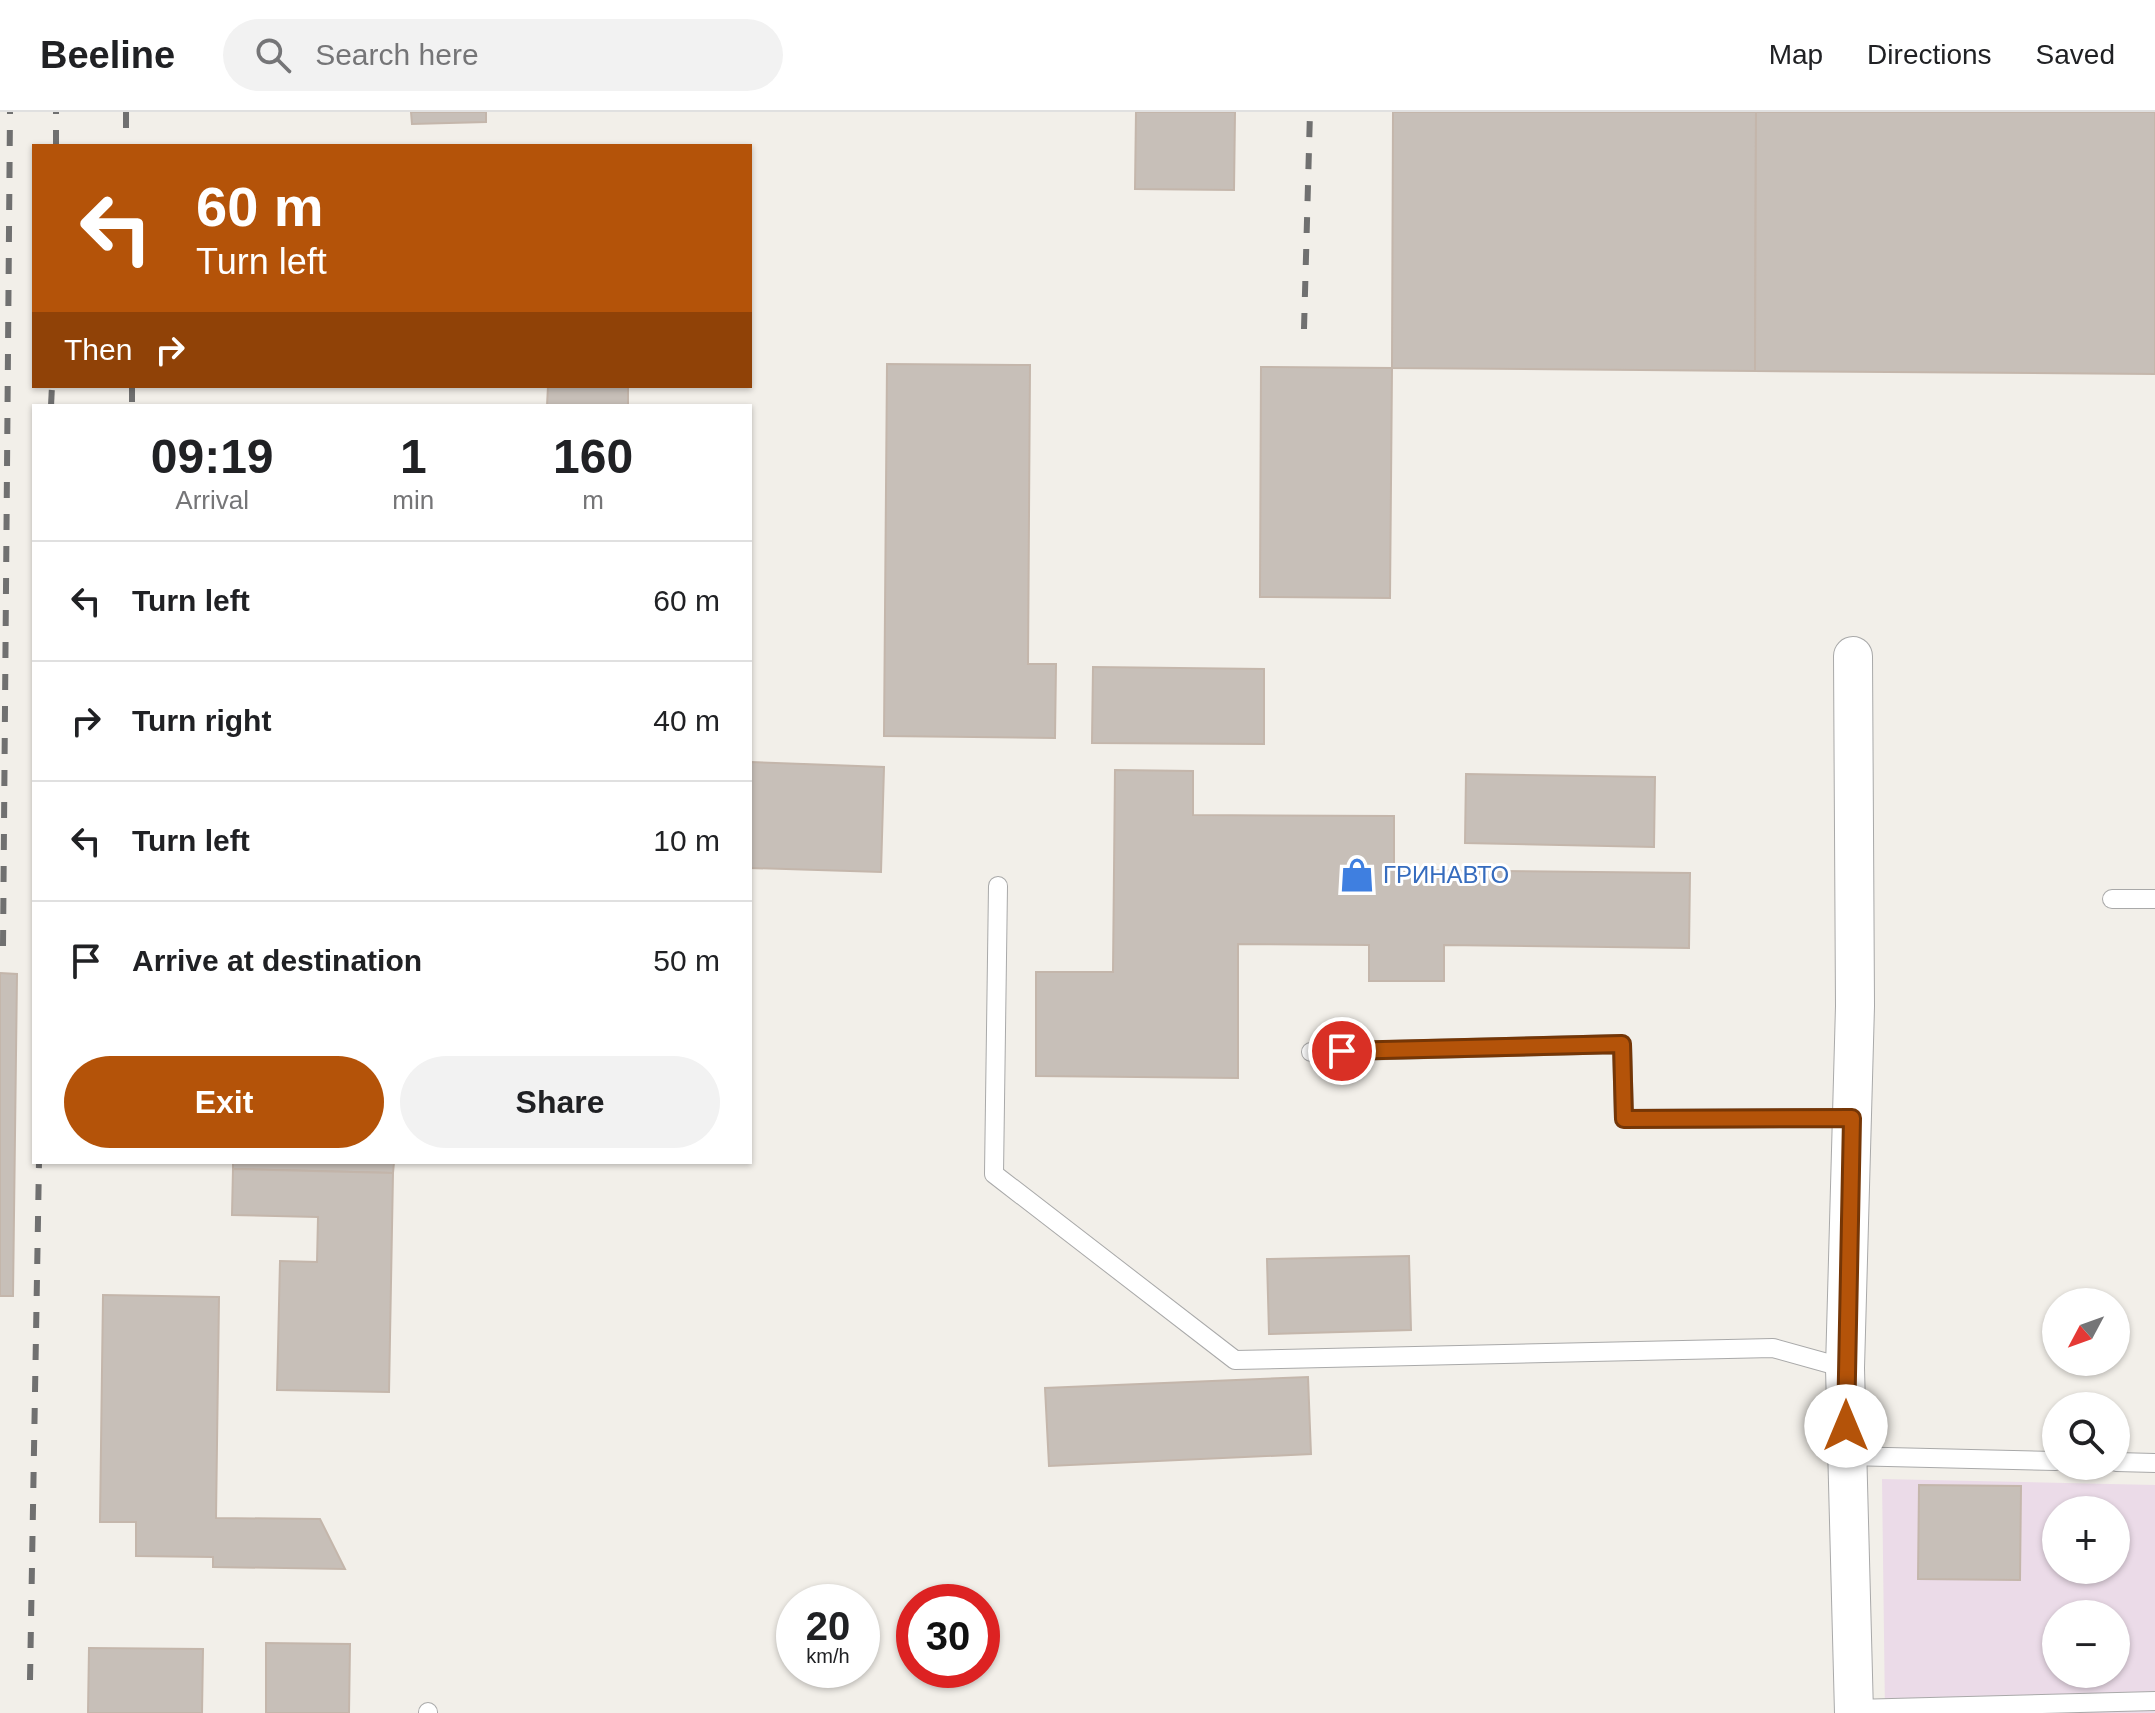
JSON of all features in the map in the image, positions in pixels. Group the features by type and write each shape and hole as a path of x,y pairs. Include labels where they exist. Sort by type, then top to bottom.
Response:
{"street":[{"path":"1853,656 1855,1006 1845,1368 1854,1711"}],"lane":[{"path":"998,886 994,1174 1235,1360 1773,1348 1845,1368"},
{"path":"2112,899 2155,899"},
{"path":"1311,1052 1622,1044 1624,1119 1852,1118"},
{"path":"1846,1456 2042,1461"},
{"path":"2130,1462 2155,1463"},
{"path":"1854,1711 2155,1701"}],"shaded area":[{"path":"1882,1479 2155,1485 2155,1713 1885,1713"}],"building":[{"path":"411,112 486,112 486,122 412,124"},
{"path":"1136,112 1235,112 1234,190 1135,189"},
{"path":"1393,112 1756,112 1755,371 1392,368"},
{"path":"1756,112 2155,112 2155,374 1755,371"},
{"path":"887,364 1030,365 1028,664 1056,664 1055,738 884,736"},
{"path":"1261,367 1392,368 1390,598 1260,597"},
{"path":"548,388 628,388 628,404 547,404"},
{"path":"1093,667 1264,669 1264,744 1092,743"},
{"path":"752,762 884,767 881,872 752,868"},
{"path":"1115,770 1193,771 1193,815 1394,816 1394,870 1690,873 1689,948 1444,945 1444,981 1369,981 1369,945 1238,944 1238,1078 1036,1076 1036,972 1113,972"},
{"path":"1466,774 1655,777 1654,847 1465,843"},
{"path":"0,973 17,974 13,1296 0,1296"},
{"path":"233,1164 394,1164 393,1173 233,1169"},
{"path":"233,1169 393,1173 389,1392 277,1390 280,1261 317,1262 318,1217 232,1215"},
{"path":"1409,1256 1411,1330 1269,1334 1267,1259"},
{"path":"103,1295 219,1297 216,1518 320,1519 345,1569 213,1567 213,1557 136,1556 136,1522 100,1522"},
{"path":"1308,1377 1311,1454 1049,1466 1045,1388"},
{"path":"1919,1485 2021,1486 2020,1580 1918,1579"},
{"path":"266,1643 350,1644 349,1713 266,1713"},
{"path":"89,1648 203,1649 202,1713 88,1713"}],"railway":[{"path":"3,946 10,112"},
{"path":"56,112 56,144"},
{"path":"126,112 126,144"},
{"path":"1304,329 1310,112"},
{"path":"51,404 52,388"},
{"path":"132,388 132,404"},
{"path":"30,1680 39,1164"}],"place":[{"name":"ГРИНАВТО","path":"1357,875"}],"route":[{"path":"1342,1051 1622,1044 1624,1119 1852,1118 1846,1426"}]}
